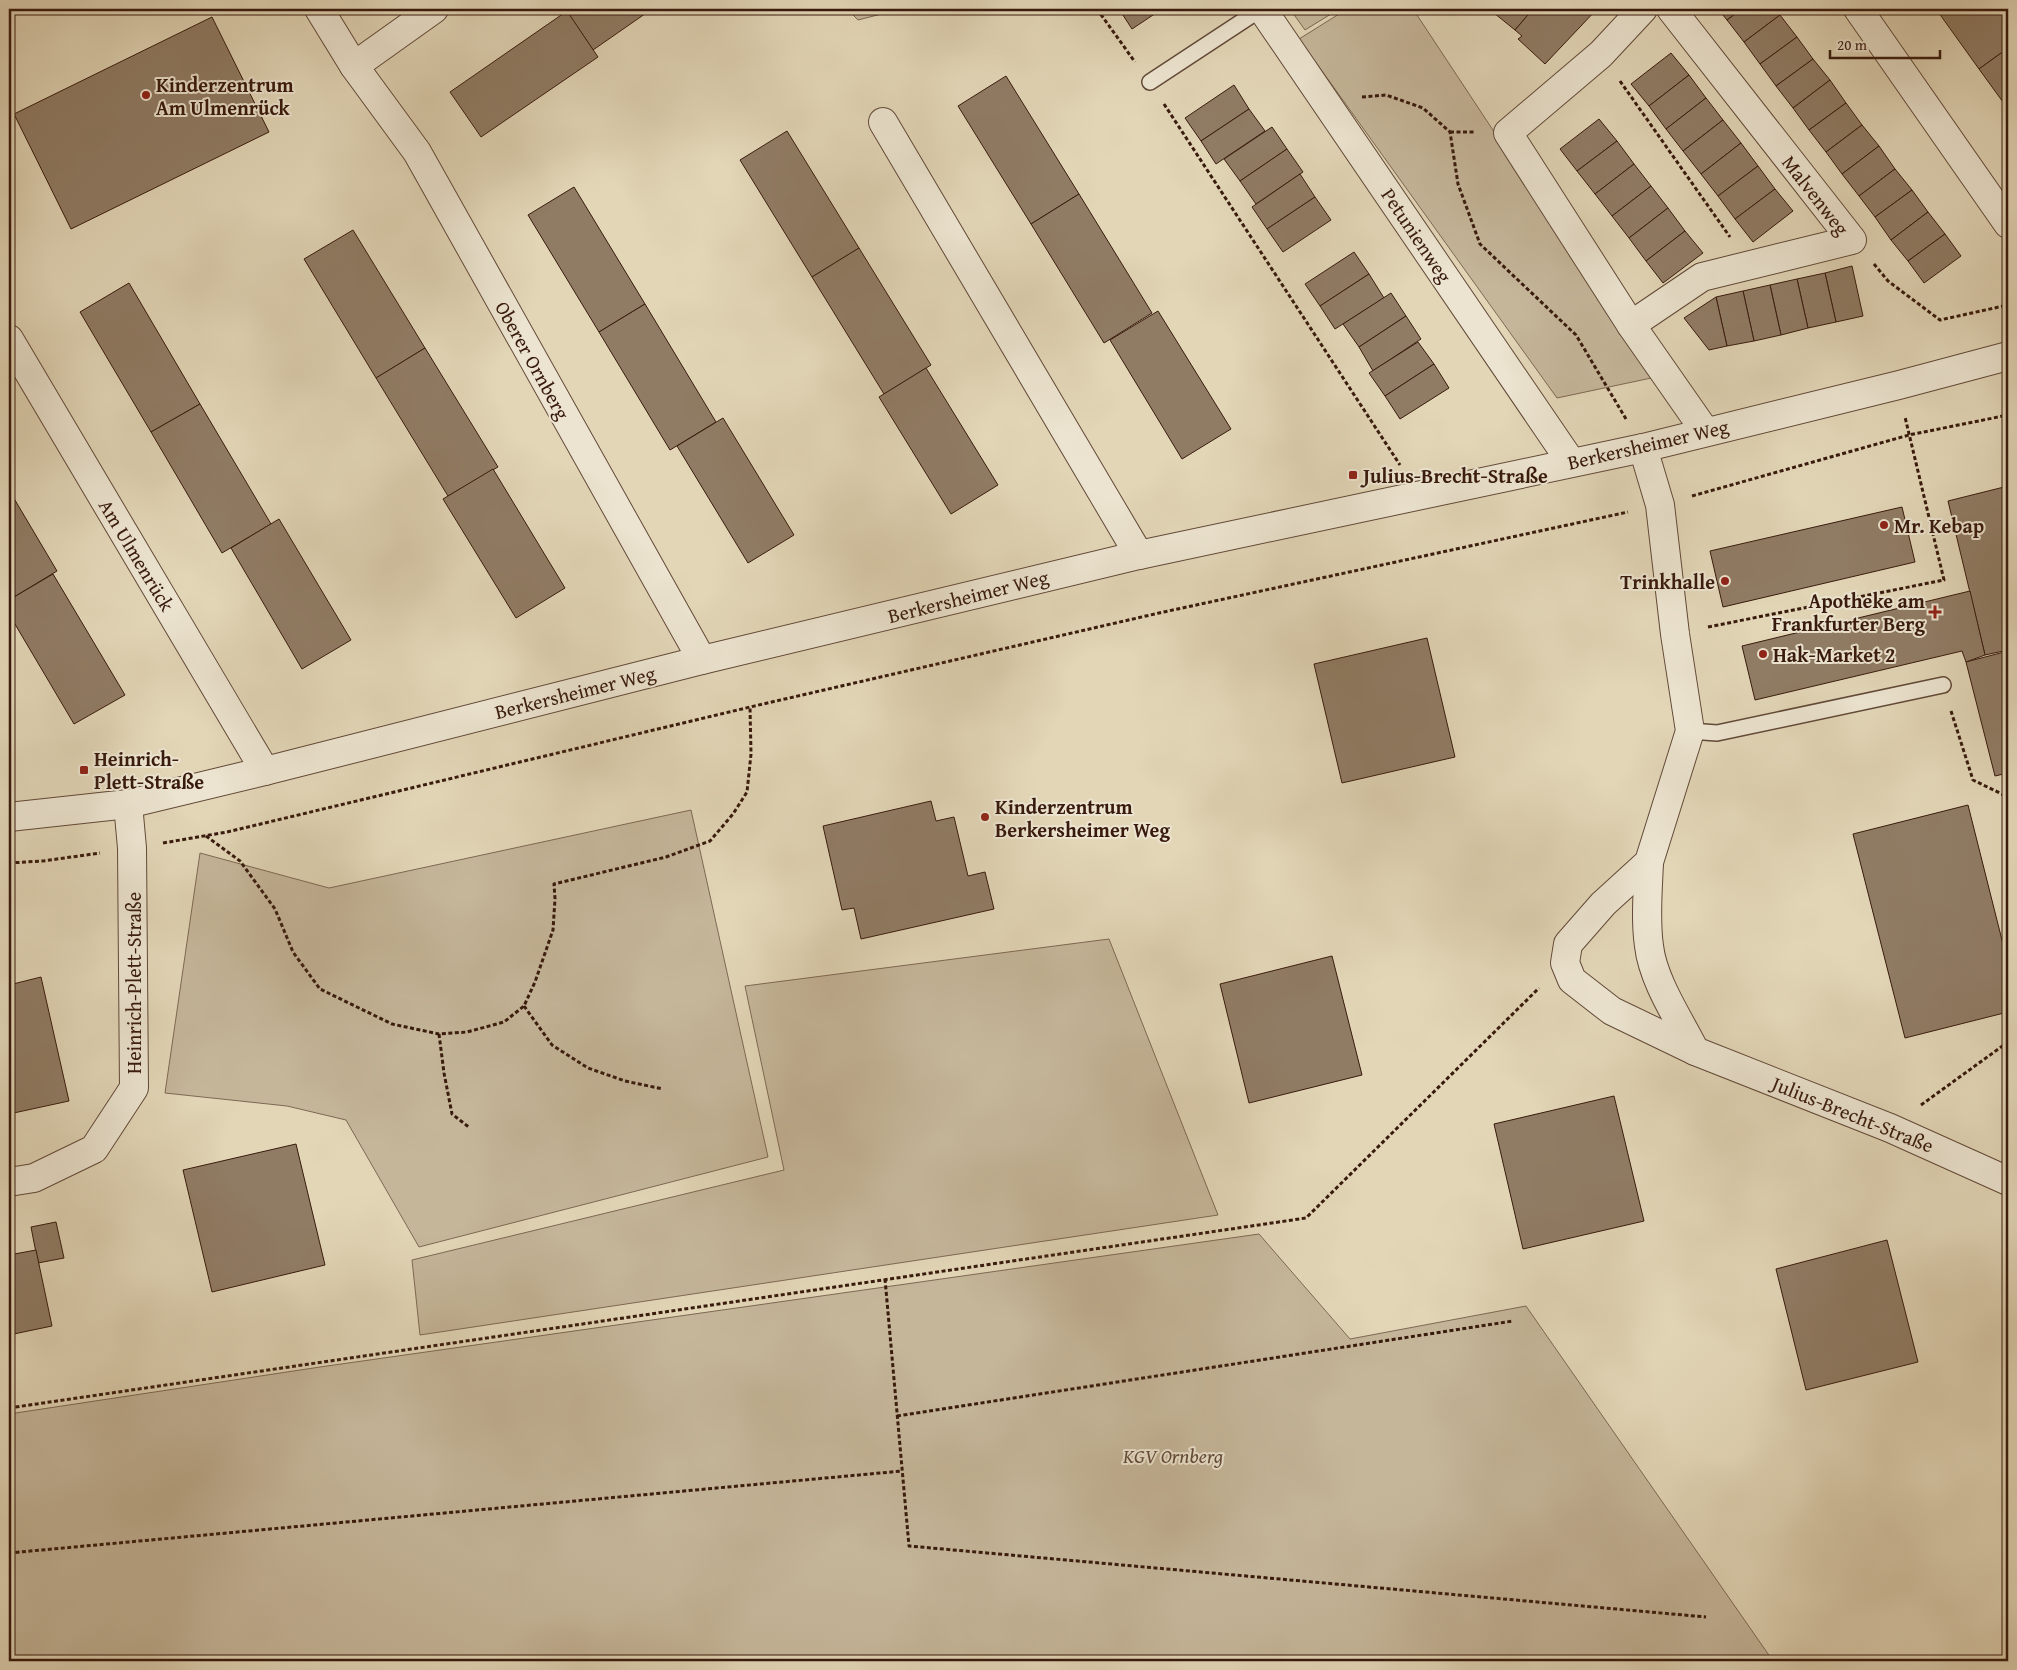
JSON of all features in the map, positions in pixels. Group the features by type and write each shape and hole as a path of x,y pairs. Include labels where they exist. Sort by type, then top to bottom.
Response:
{"street":[{"name":"Oberer Ornberg","path":"319,9 354,66 417,152 702,660"},
{"path":"354,66 434,9"},
{"name":"Petunienweg","path":"1262,9 1571,462"},
{"path":"1644,9 1601,54 1508,133 1632,325 1706,431"},
{"name":"Malvenweg","path":"1632,325 1702,276 1852,240 1671,9"},
{"path":"1858,9 2008,224"},
{"path":"883,122 1139,555"},
{"name":"Am Ulmenrück","path":"9,339 265,771"},
{"name":"Berkersheimer Weg","path":"9,817 128,804 702,660 1139,555 1643,448 2008,356"},
{"path":"1643,448 1660,505 1675,634 1690,731 1649,862 1647,913 1649,948 1660,983 1695,1051"},
{"name":"Heinrich-Plett-Straße","path":"9,1182 34,1178 94,1149 134,1088 132,848 128,804"},
{"path":"1565,963 1568,944 1603,904 1649,862"},
{"name":"Julius-Brecht-Straße","path":"1565,963 1572,980 1612,1011 1695,1051 1890,1128 2008,1181"}],"lane":[{"path":"1150,82 1262,9"},
{"path":"1690,731 1717,733 1943,686"}],"path":[{"path":"1097,9 1150,82 1420,495"},
{"path":"1601,54 1734,242"},
{"path":"1325,100 1386,95 1423,108 1450,132 1458,184 1480,244 1576,335 1643,448"},
{"path":"1852,240 1888,281 1940,320 2008,305"},
{"path":"1675,634 1944,580 1899,385"},
{"path":"9,863 43,861 205,836 750,707 1159,613 1660,505 1909,435 2008,415"},
{"path":"1943,686 1973,780 2008,797"},
{"path":"205,836 240,862 275,909 293,952 320,989 392,1024 439,1034 467,1032 504,1022 524,1006 536,982 553,930 554,884 666,857 710,841 733,814 747,792 751,754 750,707"},
{"path":"9,1408 1306,1218 1565,963"},
{"path":"524,1006 552,1045 588,1068 625,1081 663,1089"},
{"path":"439,1034 452,1114 470,1128"},
{"path":"1890,1128 2008,1042"},
{"path":"884,1279 909,1546 1706,1618"},
{"path":"897,1416 1513,1321"},
{"path":"9,1553 902,1471"}],"green space":[{"path":"847,9 901,9 858,20"},
{"path":"1290,9 1339,9 1305,30"},
{"path":"1347,9 1413,9 1656,377 1557,398 1299,39"},
{"path":"691,810 768,1157 419,1247 346,1120 287,1106 165,1093 200,853 329,888"},
{"path":"1109,939 1218,1215 420,1335 412,1260 784,1170 745,986"},
{"name":"KGV Ornberg","path":"1259,1234 1350,1339 1526,1306 1773,1661 9,1661 9,1414 320,1367"}],"building":[{"path":"565,9 652,9 593,50"},
{"path":"1119,9 1162,9 1132,29"},
{"path":"1489,9 1533,9 1515,30"},
{"path":"1533,9 1597,9 1545,64 1518,39 1522,36 1515,30"},
{"path":"1718,9 1742,9 1727,20"},
{"path":"1742,9 1776,9 1780,15 1744,42 1727,20"},
{"path":"1936,9 2008,9 2008,48 1979,69"},
{"path":"567,11 598,57 481,137 450,92"},
{"path":"1780,15 1797,37 1760,64 1744,42"},
{"path":"212,17 269,132 71,229 14,114"},
{"path":"1797,37 1813,59 1776,86 1760,64"},
{"path":"2008,48 2008,109 1979,69"},
{"path":"1671,53 1689,75 1649,106 1631,84"},
{"path":"1813,59 1830,80 1793,108 1776,86"},
{"path":"1689,75 1706,98 1666,129 1649,106"},
{"path":"1006,76 1079,194 1031,224 958,106"},
{"path":"1830,80 1846,103 1809,130 1793,108"},
{"path":"1234,85 1249,109 1201,141 1185,118"},
{"path":"1706,98 1723,120 1683,151 1666,129"},
{"path":"1846,103 1862,125 1826,152 1809,130"},
{"path":"1249,109 1265,131 1216,164 1201,141"},
{"path":"1599,119 1617,141 1577,171 1560,149"},
{"path":"1723,120 1741,143 1701,174 1683,151"},
{"path":"1862,125 1879,146 1842,174 1826,152"},
{"path":"1272,127 1287,149 1240,181 1224,159"},
{"path":"787,131 859,248 812,277 740,160"},
{"path":"1617,141 1634,164 1595,194 1577,171"},
{"path":"1741,143 1758,166 1718,196 1701,174"},
{"path":"1879,146 1895,169 1859,196 1842,174"},
{"path":"1287,149 1303,172 1256,204 1240,181"},
{"path":"1634,164 1651,186 1612,216 1595,194"},
{"path":"1758,166 1775,189 1735,219 1718,196"},
{"path":"1895,169 1912,190 1875,217 1859,196"},
{"path":"1300,174 1315,197 1267,229 1252,207"},
{"path":"1651,186 1668,208 1629,238 1612,216"},
{"path":"574,187 645,304 599,332 528,215"},
{"path":"1775,189 1793,211 1753,242 1735,219"},
{"path":"1912,190 1928,212 1891,240 1875,217"},
{"path":"1079,194 1152,313 1104,343 1031,224"},
{"path":"1315,197 1331,220 1283,252 1267,229"},
{"path":"1668,208 1685,231 1646,261 1629,238"},
{"path":"1928,212 1945,234 1908,261 1891,240"},
{"path":"353,230 425,348 376,378 304,259"},
{"path":"1685,231 1703,253 1663,283 1646,261"},
{"path":"1945,234 1961,256 1924,283 1908,261"},
{"path":"859,248 931,365 884,394 812,277"},
{"path":"1354,252 1369,274 1320,306 1305,284"},
{"path":"1852,266 1863,316 1836,322 1825,273"},
{"path":"1825,273 1836,322 1808,328 1797,279"},
{"path":"1369,274 1384,298 1335,329 1320,306"},
{"path":"1797,279 1808,328 1781,335 1770,285"},
{"path":"129,283 200,404 151,432 80,312"},
{"path":"1770,285 1781,335 1754,341 1743,291"},
{"path":"1743,291 1754,341 1727,346 1716,297"},
{"path":"1391,293 1406,316 1359,347 1343,324"},
{"path":"1716,297 1727,346 1709,350 1684,318"},
{"path":"645,304 716,422 670,450 599,332"},
{"path":"1158,311 1231,429 1182,459 1110,340"},
{"path":"1406,316 1421,339 1373,371 1359,347"},
{"path":"1418,342 1434,364 1385,396 1369,373"},
{"path":"425,348 498,467 448,496 376,378"},
{"path":"1434,364 1449,388 1400,419 1385,396"},
{"path":"926,368 998,485 951,514 879,397"},
{"path":"200,404 271,524 222,553 151,432"},
{"path":"723,418 794,535 748,563 677,446"},
{"path":"493,469 565,588 516,618 443,499"},
{"path":"2008,486 2008,650 1985,655 1948,501"},
{"path":"9,490 57,571 9,600"},
{"path":"1902,507 1915,562 1723,607 1710,551"},
{"path":"279,519 351,640 302,669 231,548"},
{"path":"53,574 125,695 74,724 9,614 9,600"},
{"path":"1970,591 1985,655 1966,662 1962,651 1755,700 1742,646"},
{"path":"1427,638 1455,757 1342,783 1314,664"},
{"path":"2008,651 2008,773 1995,776 1966,662"},
{"path":"931,801 936,821 954,817 968,876 985,872 994,909 861,939 854,908 842,910 823,826"},
{"path":"1968,805 2008,964 2008,1012 1905,1038 1853,834"},
{"path":"1332,956 1362,1075 1249,1103 1220,984"},
{"path":"41,977 69,1101 9,1114 9,985"},
{"path":"1614,1096 1644,1221 1523,1249 1494,1124"},
{"path":"296,1144 325,1265 212,1292 183,1170"},
{"path":"56,1222 64,1258 38,1263 31,1227"},
{"path":"1887,1240 1918,1362 1806,1390 1776,1269"},
{"path":"36,1250 52,1326 9,1335 9,1255"}],"place":[{"name":"Kinderzentrum Am Ulmenrück","path":"146,95"},
{"name":"Julius-Brecht-Straße","path":"1353,475"},
{"name":"Mr. Kebap","path":"1884,525"},
{"name":"Trinkhalle","path":"1725,581"},
{"name":"Apotheke am Frankfurter Berg","path":"1935,612"},
{"name":"Hak-Market 2","path":"1763,654"},
{"name":"Heinrich- Plett-Straße","path":"84,770"},
{"name":"Kinderzentrum Berkersheimer Weg","path":"985,817"}]}
